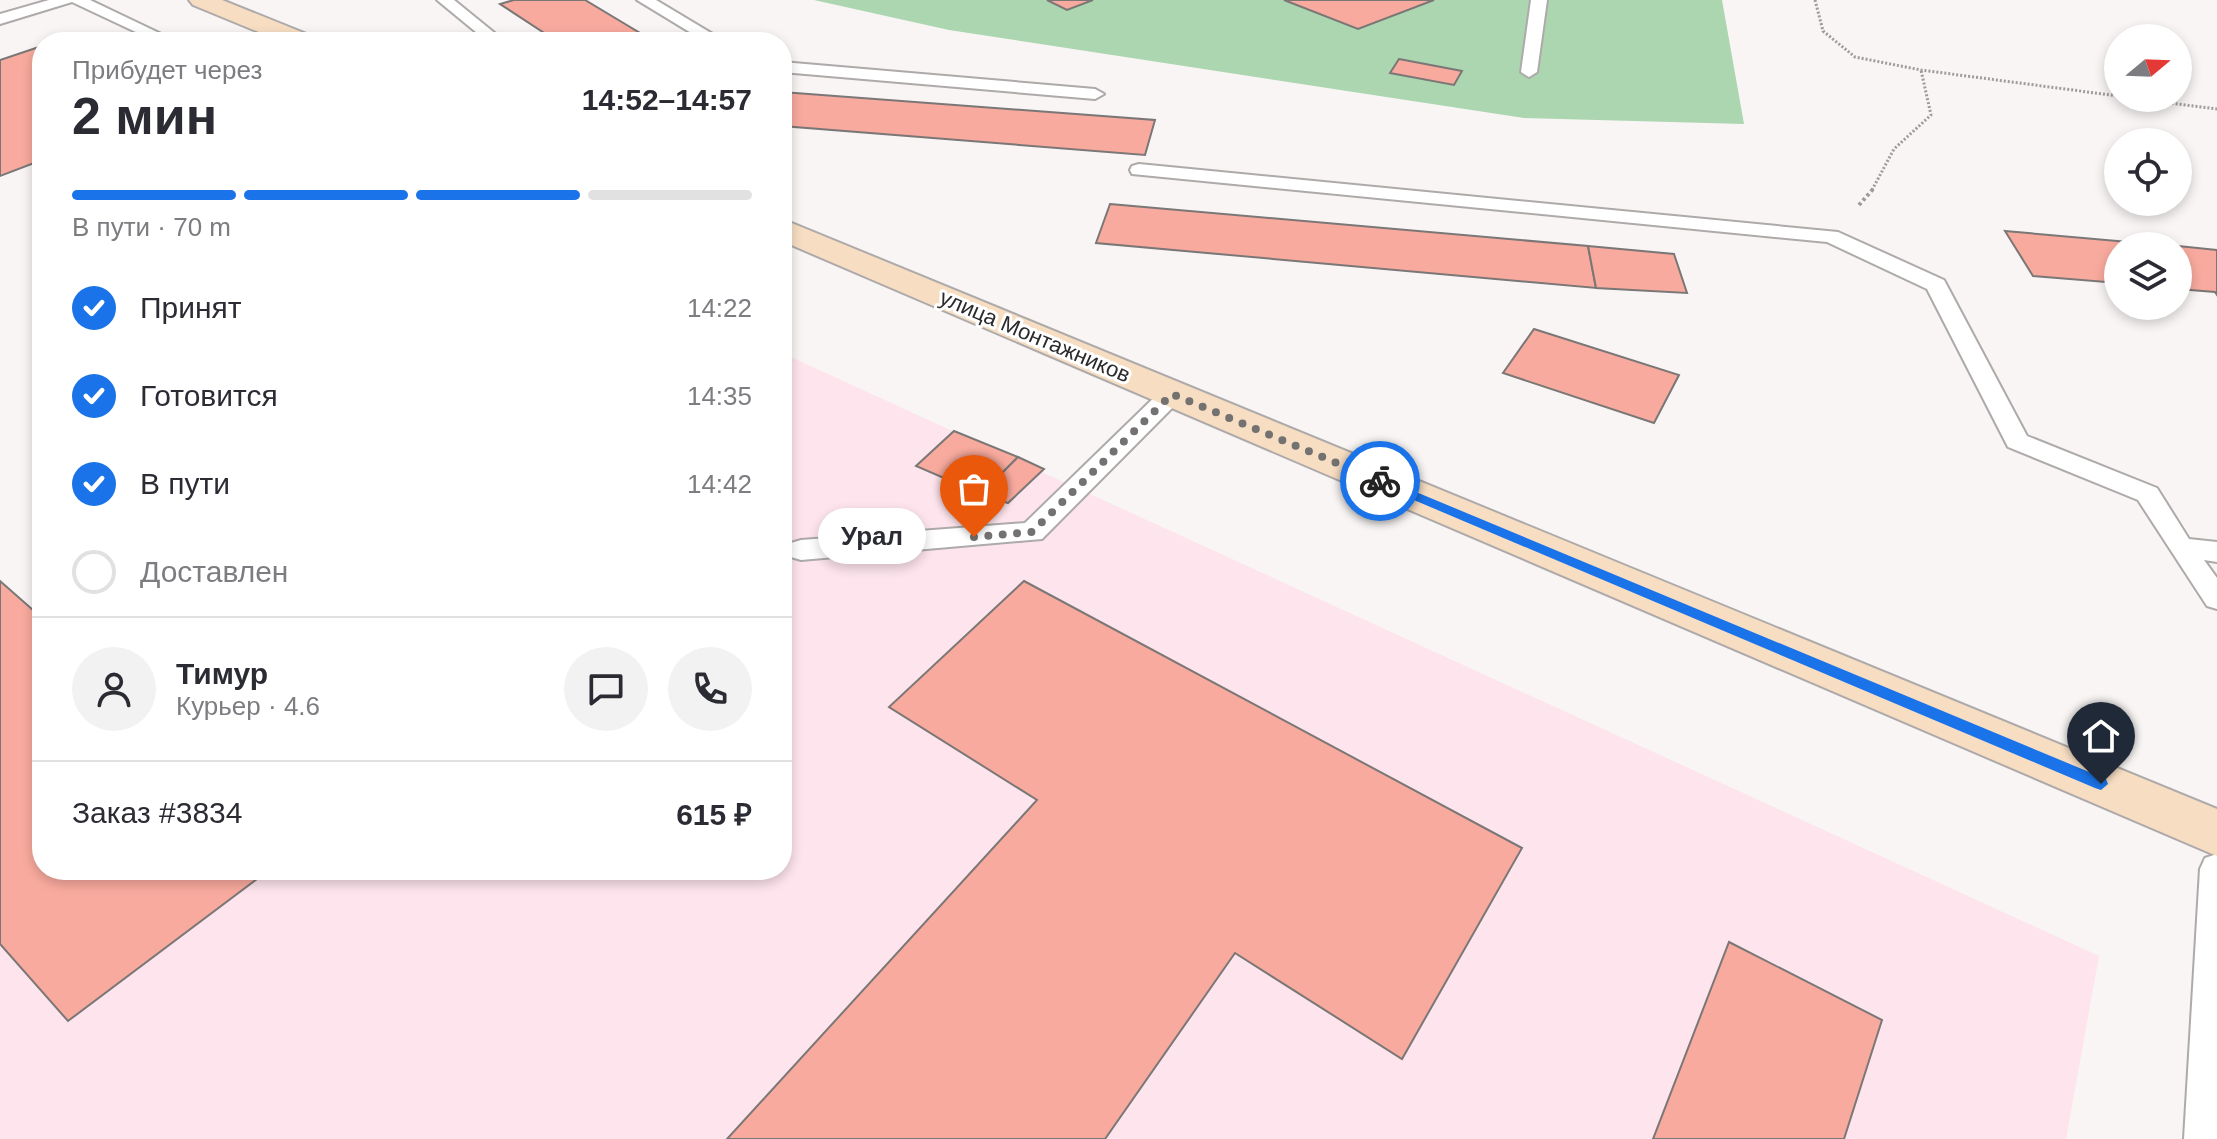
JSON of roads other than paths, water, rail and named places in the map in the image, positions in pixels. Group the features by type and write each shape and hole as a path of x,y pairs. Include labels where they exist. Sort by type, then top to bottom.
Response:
{"street":[{"path":"201,0 280,32"},
{"name":"улица Монтажников","path":"792,233 2217,833"}],"lane":[{"path":"0,19 66,0"},
{"path":"78,0 148,32"},
{"path":"445,0 485,32"},
{"path":"645,0 701,32"},
{"path":"1529,72 1539,0"},
{"path":"792,68 1095,94"},
{"path":"1139,170 1831,236 1936,285 2017,441 2148,494 2217,599"},
{"path":"801,550 1032,532 1172,394"},
{"path":"2180,547 2217,552"},
{"path":"2204,1139 2217,869"}],"place":[{"name":"Урал","path":"974,537"}]}
